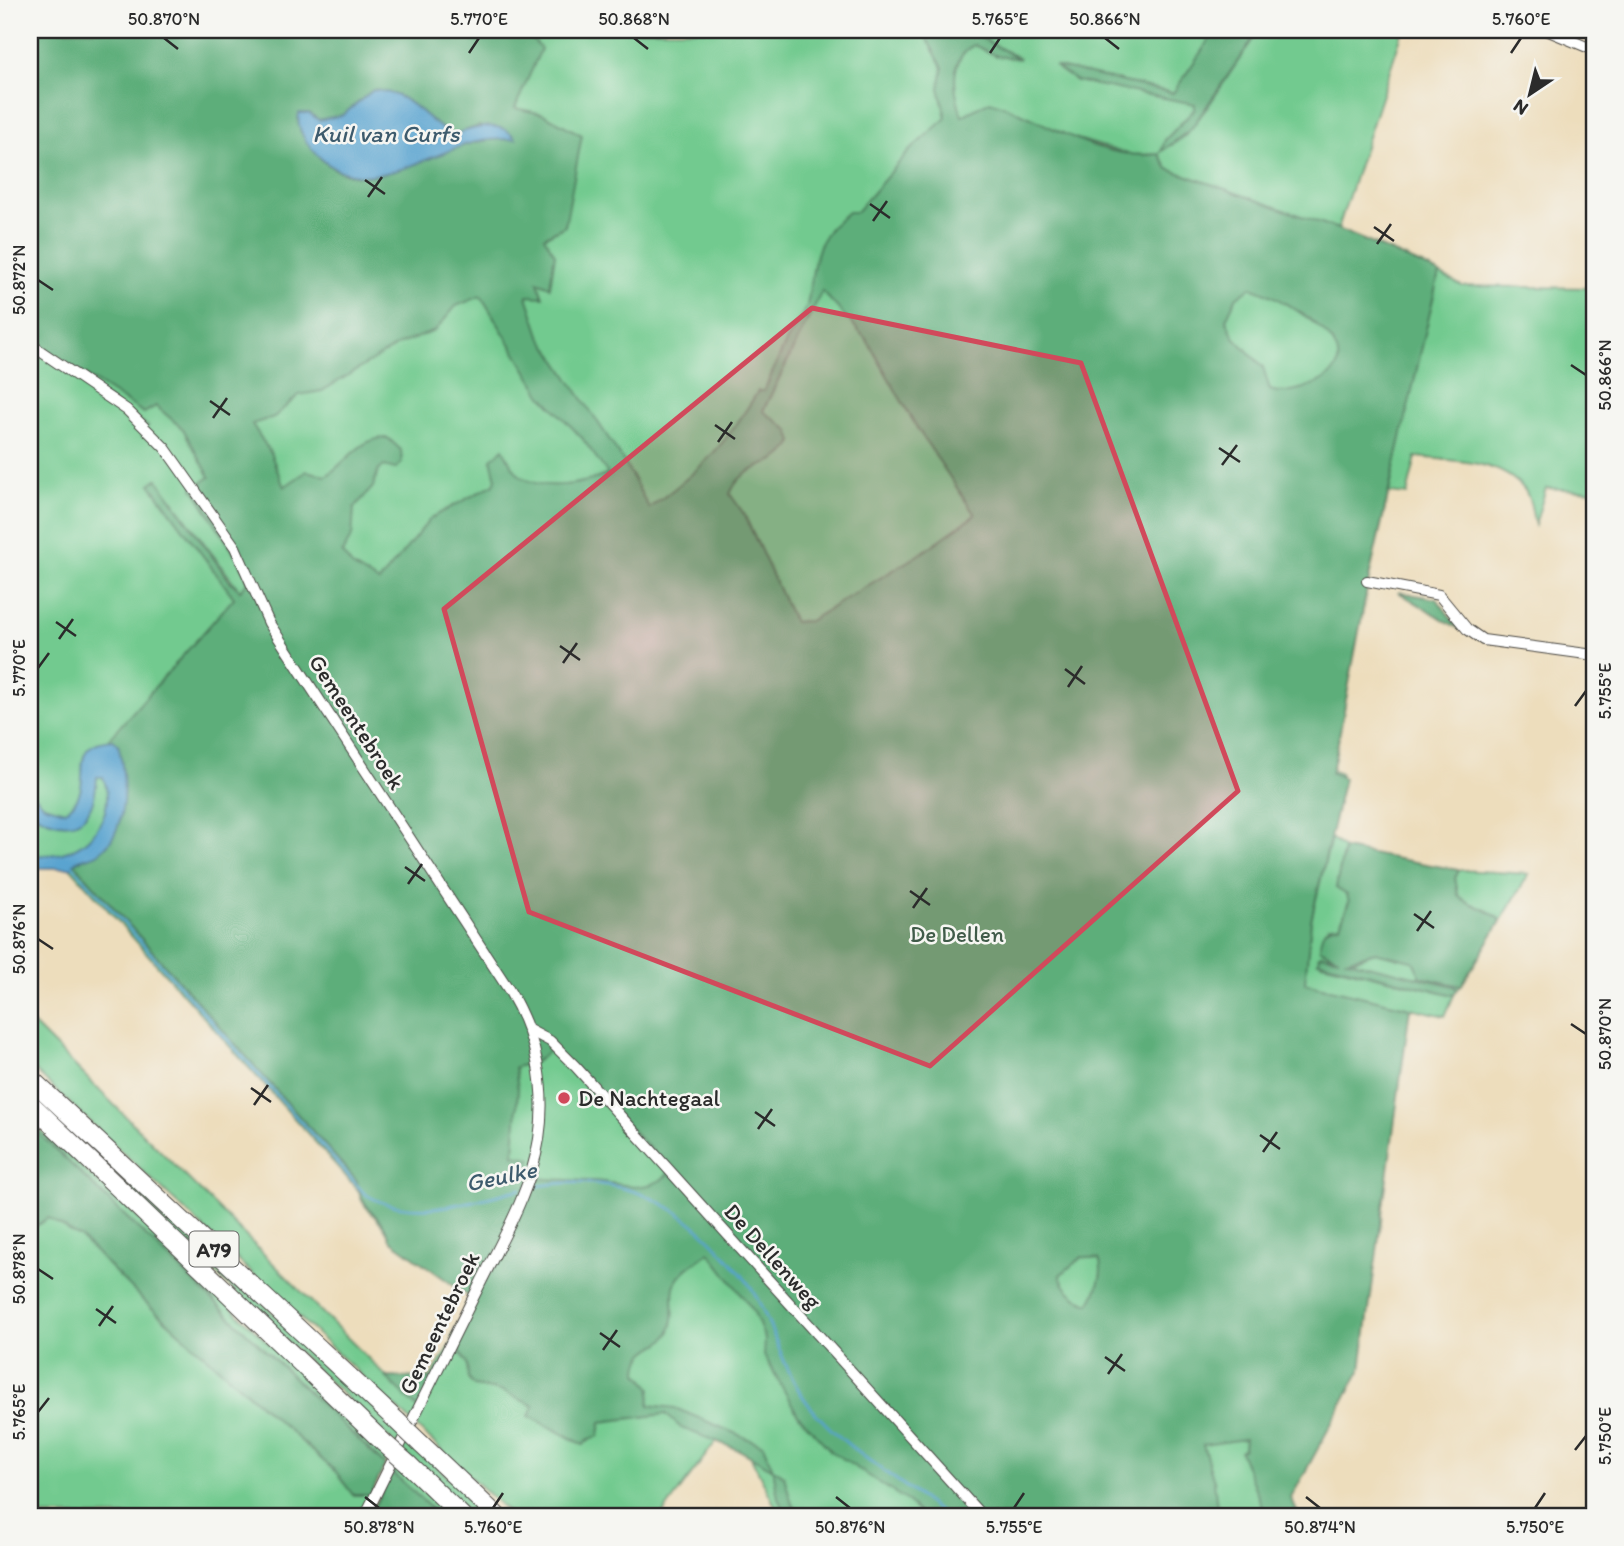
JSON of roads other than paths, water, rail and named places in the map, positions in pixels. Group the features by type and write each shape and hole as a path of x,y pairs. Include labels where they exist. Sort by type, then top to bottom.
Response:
{"highway":[{"name":"A79","path":"30,1078 497,1516"},
{"name":"A79","path":"30,1103 462,1516"}],"street":[{"path":"1546,30 1594,50"},
{"name":"Gemeentebroek","path":"30,344 127,410 158,439 186,476 235,547 269,623 490,959 516,1001 528,1030 538,1065 541,1107 539,1138 528,1182 365,1516"},
{"path":"1367,581 1439,595 1467,629 1483,640 1594,655"},
{"name":"De Dellenweg","path":"528,1030 550,1041 576,1067 982,1516"}],"water":[{"name":"Kuil van Curfs","path":"373,90 387,92 408,101 452,135 486,126 503,129 516,139 474,142 386,173 347,173 328,164 311,148 301,132 299,113 309,113 319,120 343,115"},
{"path":"113,740 118,744 124,787 120,818 108,845 97,854 76,861 71,868 30,868 30,856 62,853 84,842 100,824 107,802 103,777 97,777 95,793 86,815 69,824 58,823 30,812 30,791 44,805 65,811 75,801 80,790 83,758 88,749 97,743"}],"waterway":[{"name":"Geulke","path":"72,865 365,1194 383,1203 422,1208 462,1204 521,1189"},
{"name":"Geulke","path":"527,1188 556,1184 610,1185 658,1201 681,1215 723,1253 751,1287 793,1380 809,1405 856,1451 944,1516"}],"place":[{"name":"De Nachtegaal","path":"564,1098"}],"park label":[{"name":"De Dellen","path":"957,934"}]}
